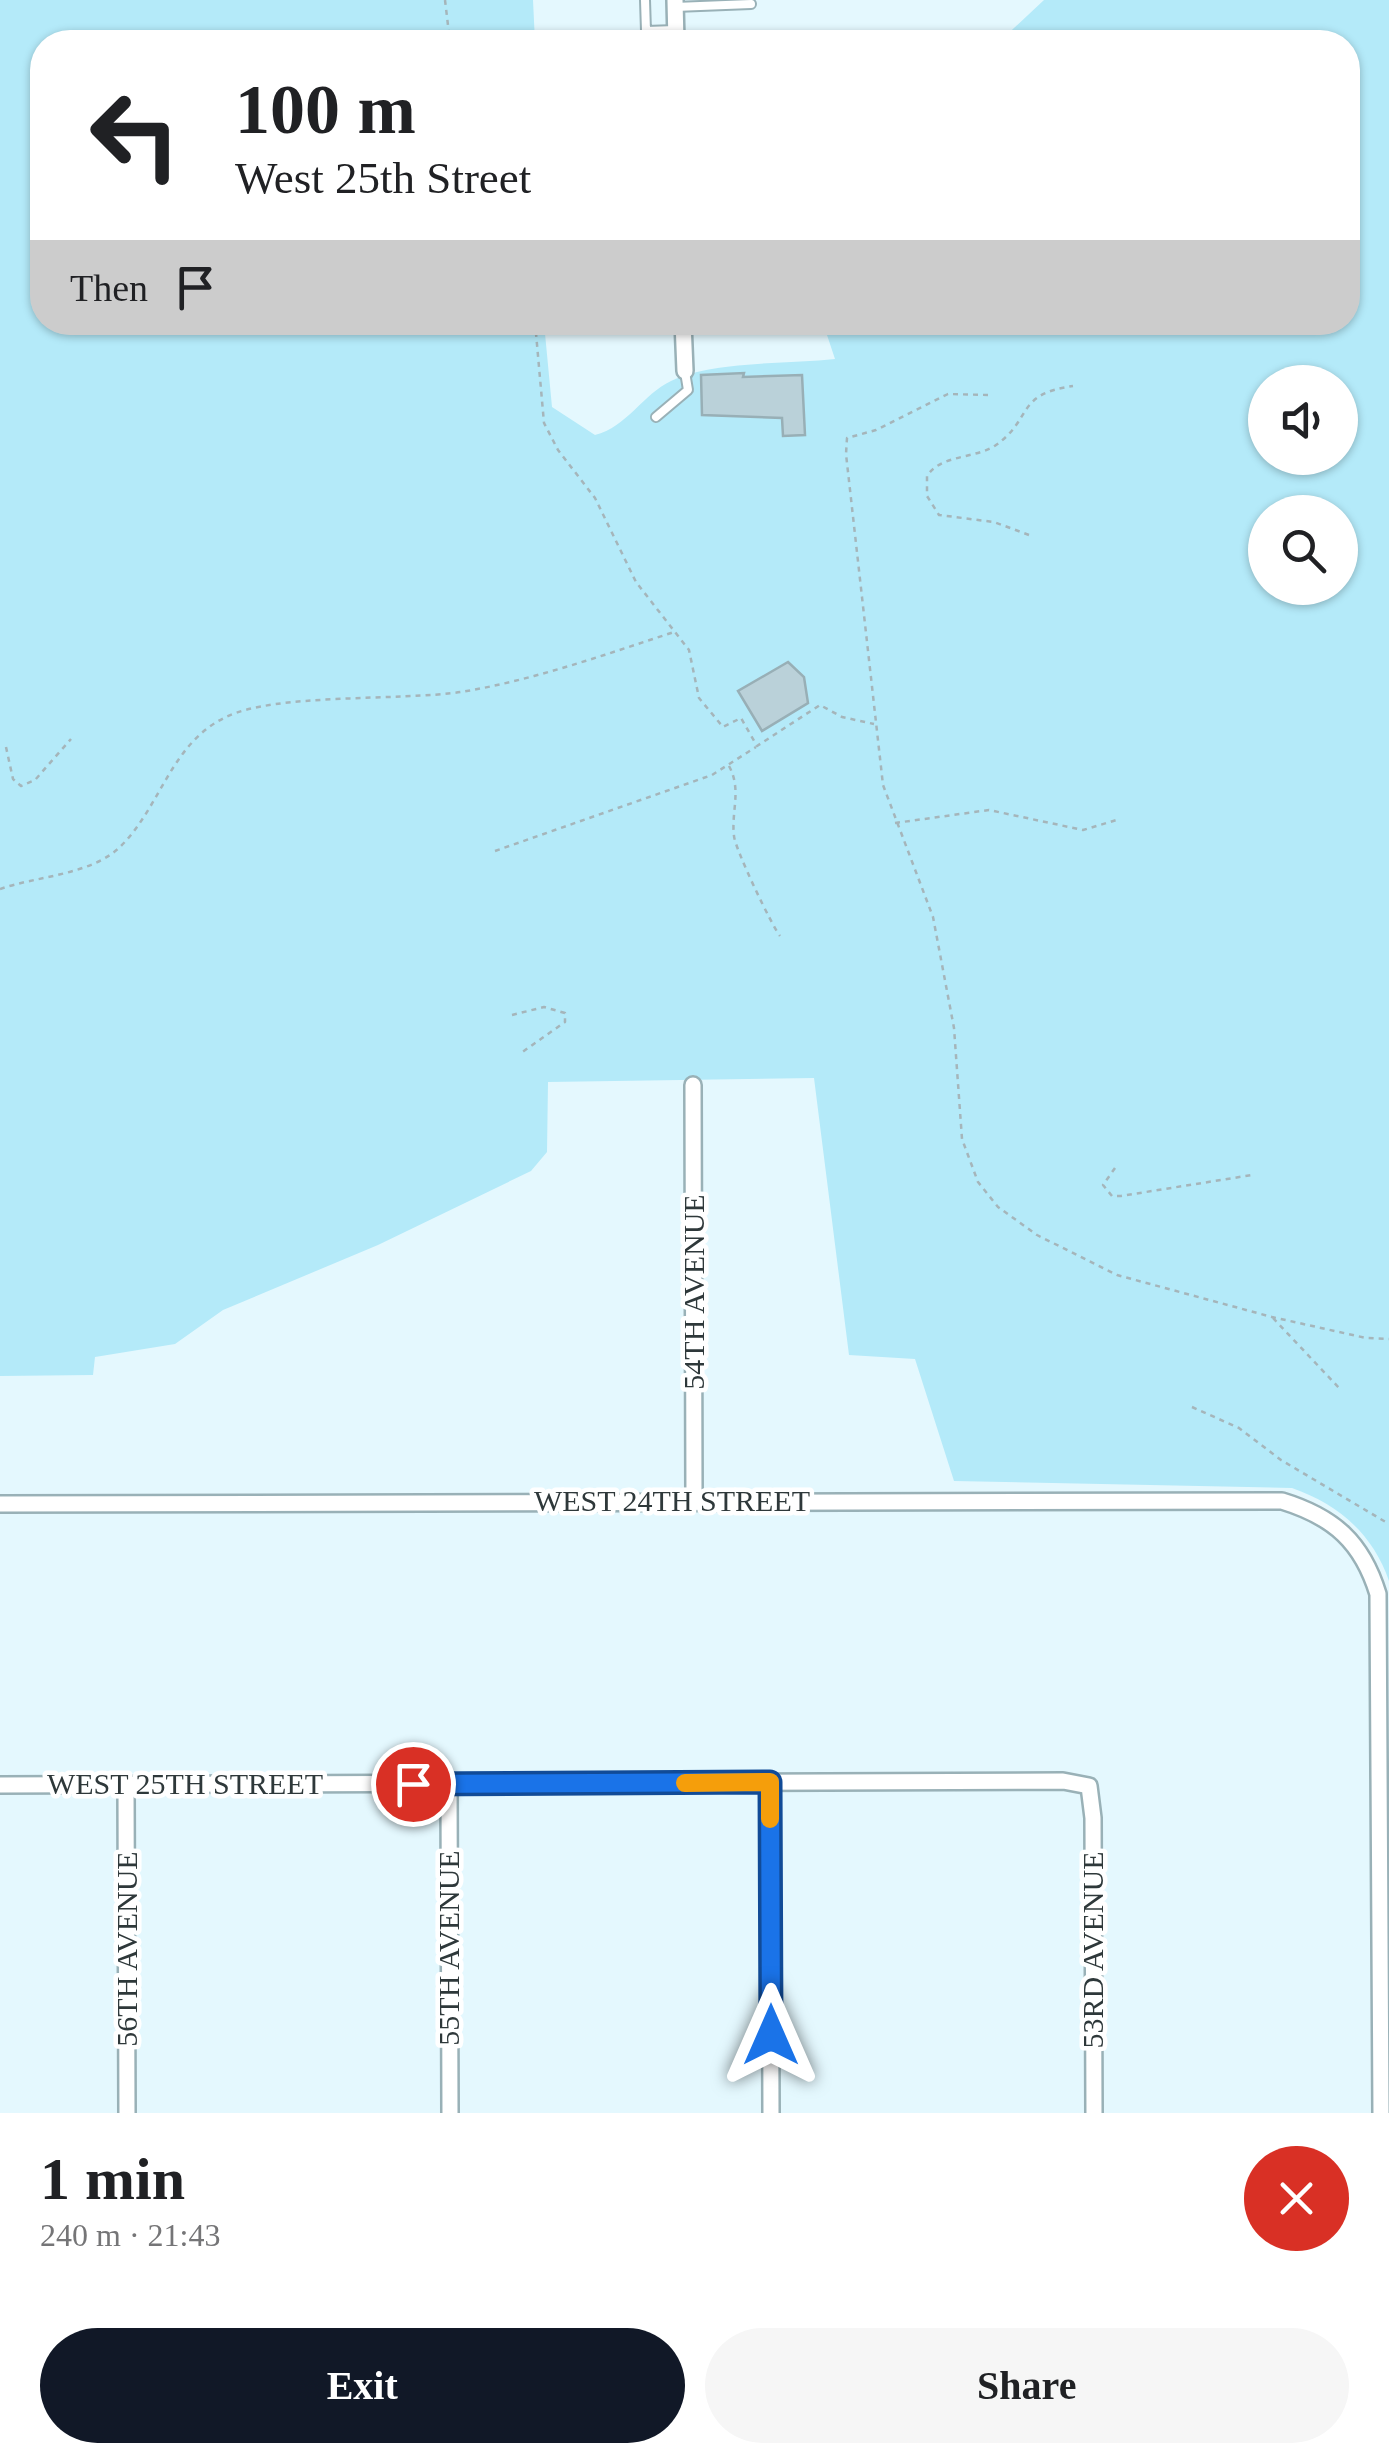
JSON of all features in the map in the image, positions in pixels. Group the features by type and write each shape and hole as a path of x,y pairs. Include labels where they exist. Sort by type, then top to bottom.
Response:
{"street":[{"path":"675,4 676,30"},
{"path":"683,335 684,370"},
{"name":"54TH AVENUE","path":"694,1085 694,1500"},
{"name":"WEST 24TH STREET","path":"0,1504 1282,1501 1312,1510 1338,1525 1359,1548 1378,1594 1381,2113"},
{"name":"WEST 25TH STREET","path":"0,1784 1063,1781 1089,1786"},
{"path":"770,1782 771,2113"},
{"name":"56TH AVENUE","path":"126,1784 127,2113"},
{"name":"55TH AVENUE","path":"449,1784 450,2113"},
{"name":"53RD AVENUE","path":"1089,1786 1093,1818 1094,2113"}],"lane":[{"path":"645,0 646,30"},
{"path":"675,4 751,4"},
{"path":"656,417 688,390 684,370"}],"path":[{"path":"445,0 449,30"},
{"path":"536,335 544,423 558,450 595,498 636,582 689,650 698,698 723,727 741,718 757,746"},
{"path":"1029,535 994,522 938,515 927,496 927,476 932,468 993,448 1029,402 1046,392 1073,386"},
{"path":"988,395 948,394 876,430 847,438 846,468 883,784 894,823 933,917 954,1028 962,1139 967,1159 986,1194 1037,1235 1117,1274 1272,1317 1366,1338 1389,1338"},
{"path":"0,889 82,868 122,845 192,741 226,716 304,703 461,692 541,675 674,632"},
{"path":"496,852 674,790 728,765 820,705 842,717 876,724"},
{"path":"6,747 13,778 22,786 35,780 70,739"},
{"path":"728,765 737,787 734,840 758,887 768,920 780,936"},
{"path":"894,823 974,811 1017,813 1083,830 1120,819"},
{"path":"512,1015 544,1007 565,1013 565,1022 521,1053"},
{"path":"1115,1168 1103,1185 1112,1196 1252,1176"},
{"path":"1272,1317 1340,1390"},
{"path":"1192,1407 1239,1428 1280,1460 1389,1524"}],"shaded area":[{"path":"0,0 533,0 534,30 30,30 30,335 545,335 552,407 595,435 616,425 661,387 688,375 729,367 835,359 827,335 1360,335 1360,30 1012,30 1044,0 1389,0 1389,1581 1374,1549 1352,1523 1324,1503 1292,1488 954,1481 915,1359 849,1355 814,1078 548,1082 547,1152 531,1171 378,1245 223,1310 175,1344 95,1357 93,1375 0,1376"}],"building":[{"path":"744,373 743,377 802,375 805,435 783,436 782,418 702,415 701,375"},
{"path":"788,662 804,677 808,703 762,731 738,691"}],"slow traffic":[{"path":"685,1783 770,1782 770,1819"}],"route":[{"path":"413,1784 770,1782 771,2035"}]}
